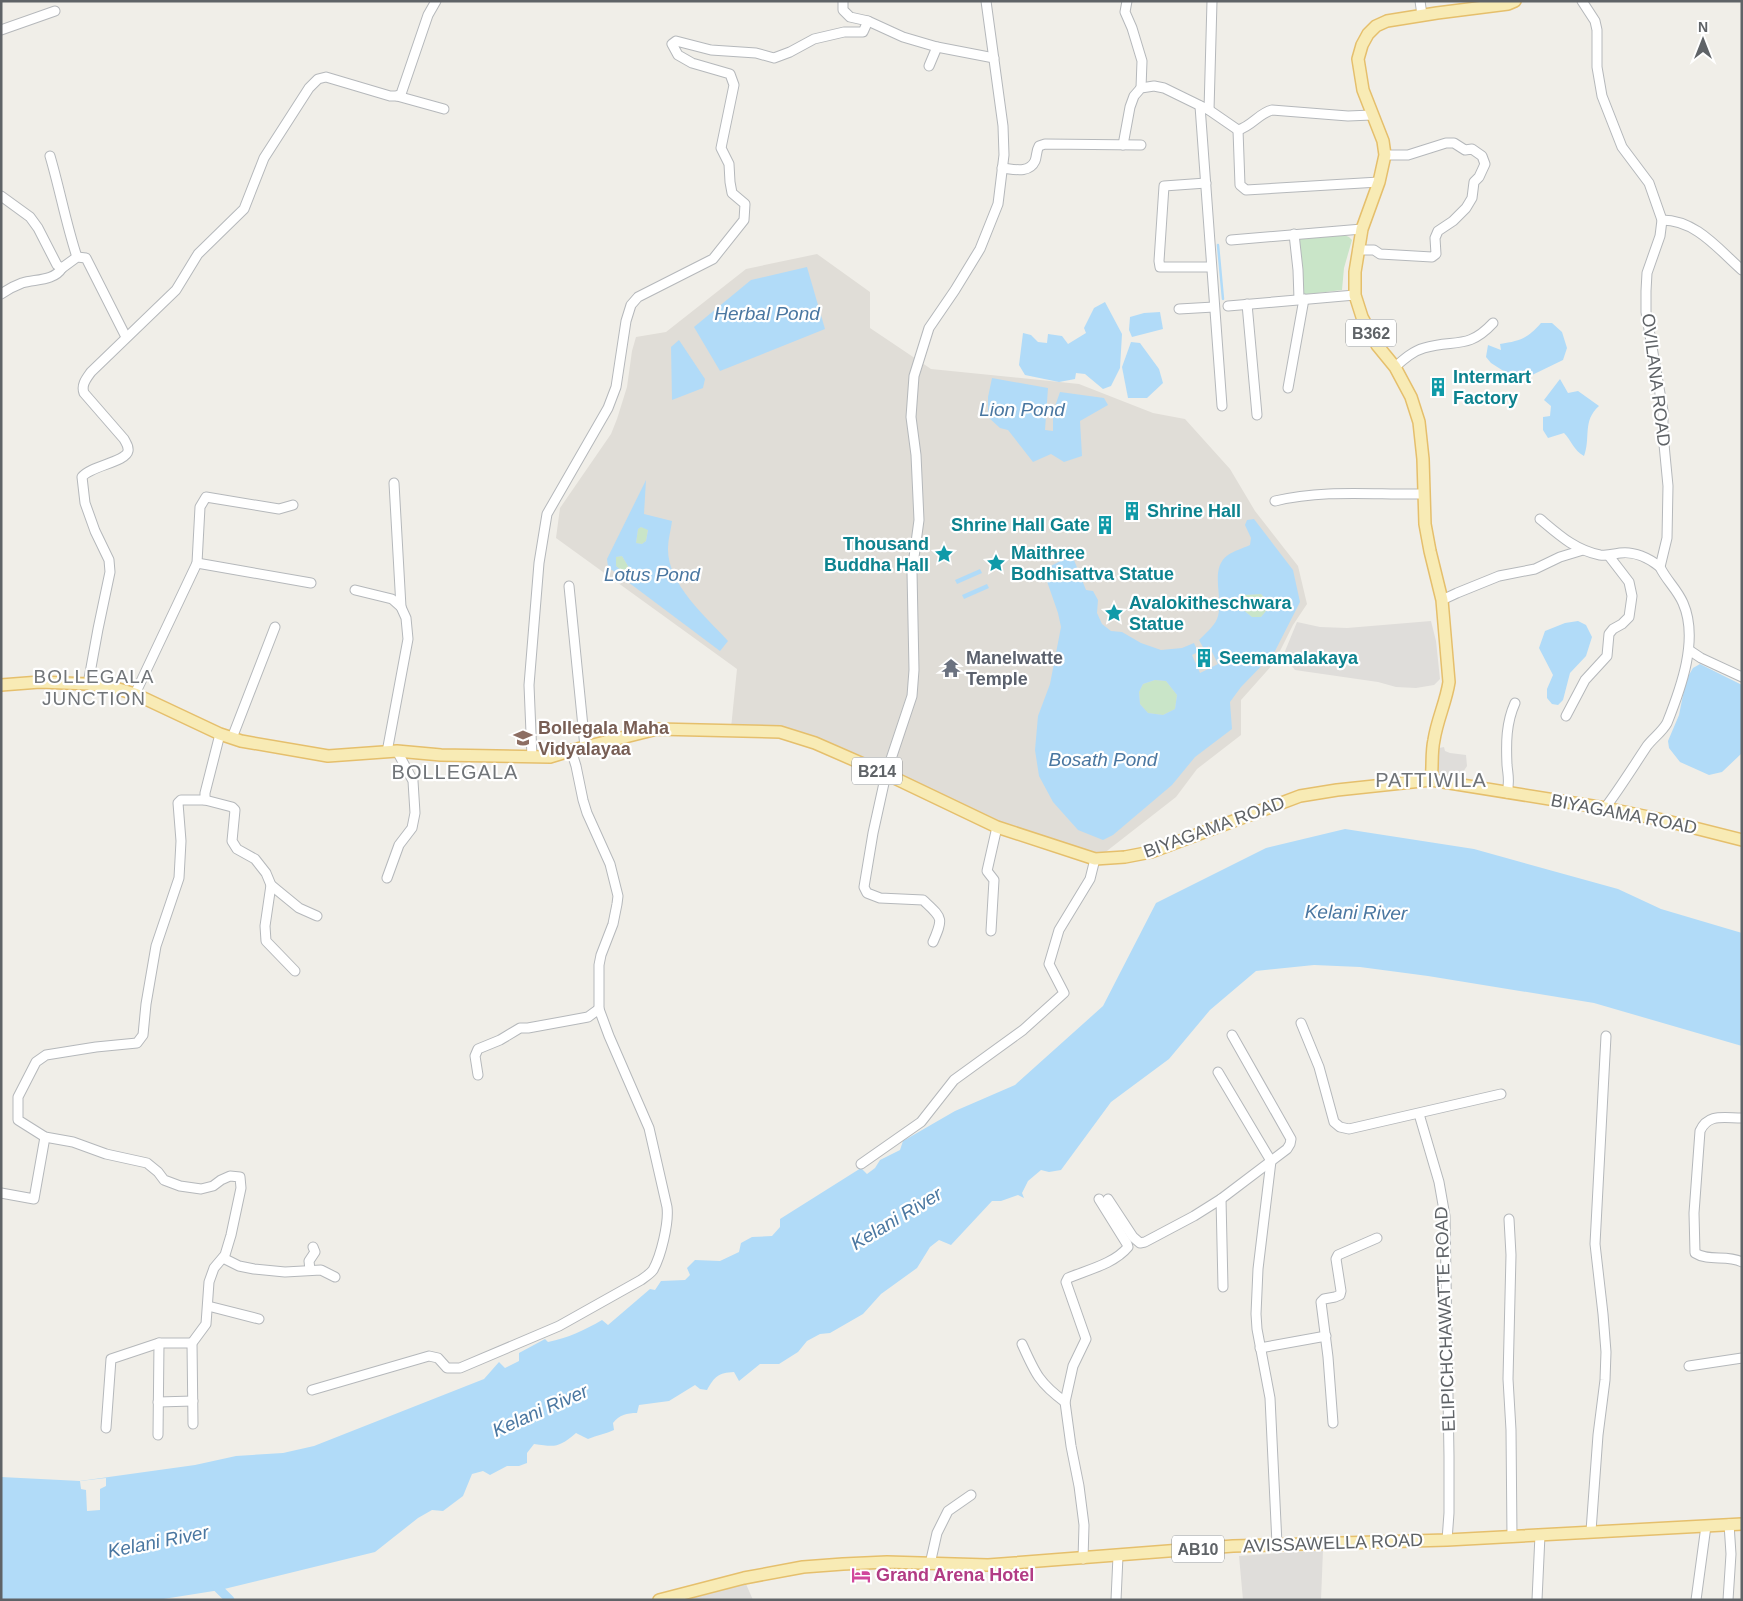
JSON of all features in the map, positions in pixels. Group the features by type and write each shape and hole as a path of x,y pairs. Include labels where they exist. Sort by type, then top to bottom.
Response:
{"main road":[{"name":"B362","path":"1431,780 1433,743 1449,682 1442,600 1425,524 1424,459 1419,422 1411,397 1395,367 1373,338 1362,317 1355,295 1355,272 1362,229 1379,182 1385,155 1383,141 1363,90 1358,59 1368,34 1376,26 1422,15 1508,4 1515,1"},
{"name":"BIYAGAMA ROAD","path":"1,685 40,682 88,684 114,688 135,694 220,734 244,742 328,756 392,752 550,757 657,729 768,731 795,736 886,774 997,827 1096,859 1125,857 1151,852 1300,796 1431,780 1605,808 1663,820 1742,840"},
{"name":"AVISSAWELLA ROAD","path":"666,1599 744,1578 803,1567 887,1562 988,1565 1277,1544 1446,1540 1742,1524"}],"street":[{"path":"396,96 402,94 428,15 436,1"},
{"path":"843,1 843,10 850,17 868,21 903,37 936,47 994,58"},
{"path":"933,942 941,925 939,915 923,900 880,898 867,893 864,887 886,774 912,696 914,670 912,572 919,520 916,455 911,417 914,376 929,328 980,249 998,204 1002,168 1003,126 986,1"},
{"path":"1123,145 1130,107 1134,96 1141,88 1142,61 1126,12 1127,1"},
{"path":"1209,110 1212,1"},
{"path":"1420,1 1422,15"},
{"path":"1582,1 1595,21 1597,30 1597,67 1602,96 1622,147 1649,183 1662,220 1684,223 1697,230 1742,270"},
{"path":"1,30 55,10"},
{"path":"532,757 529,685 539,563 547,514 608,408 616,387 626,321 631,305 638,297 713,258 744,220 745,204 732,193 729,164 721,148 734,85 730,74 692,63 678,55 672,44 676,41 711,50 756,53 774,58 814,39 844,32 863,32 868,21"},
{"path":"929,66 936,47"},
{"path":"88,684 110,572 109,560 95,531 85,503 82,477 87,472 127,454 128,447 124,439 84,393 82,388 85,379 176,290 198,254 244,209 264,158 309,88 318,79 326,76 390,96 444,109"},
{"path":"1141,88 1154,86 1164,88 1209,110 1238,130"},
{"path":"1200,106 1222,406"},
{"path":"1238,130 1245,128 1264,112 1272,110 1348,116 1372,115"},
{"path":"1238,130 1240,185 1246,190 1379,182"},
{"path":"1358,250 1374,250 1380,254 1432,258 1436,254 1435,238 1438,230 1453,221 1466,208 1472,198 1474,182 1479,178 1485,164 1482,156 1472,149 1465,150 1454,143 1446,143 1408,155 1385,155"},
{"path":"1002,168 1023,170 1030,168 1037,149 1045,144 1141,145"},
{"path":"50,156 67,228 77,257"},
{"path":"1206,183 1164,186 1159,261 1160,267 1212,267"},
{"path":"1,196 30,217 38,228 57,265 62,268"},
{"name":"OVILANA ROAD","path":"1660,567 1667,538 1668,486 1663,434 1663,411 1646,312 1646,291 1648,274 1660,236 1662,220"},
{"path":"1231,240 1362,229"},
{"path":"1288,388 1301,299 1294,234"},
{"path":"1,294 23,283 58,274 62,268 77,257 86,258 126,337"},
{"path":"1228,306 1355,295"},
{"path":"1247,304 1257,415"},
{"path":"1179,309 1214,307"},
{"path":"1395,367 1414,352 1425,347 1470,340 1483,334 1494,323"},
{"path":"387,878 399,845 412,828 415,812 413,781 392,752 408,639 406,618 401,607 394,483"},
{"path":"1275,501 1299,495 1328,493 1424,494"},
{"path":"135,694 197,564 200,507 206,498 279,509 293,505"},
{"path":"1540,519 1570,544 1583,550 1609,556 1617,553 1631,553 1642,556 1660,567 1677,591 1684,605 1689,650 1667,723 1663,730 1648,744 1620,789 1605,808"},
{"path":"1442,600 1499,576 1535,569 1560,557 1583,550"},
{"path":"1566,716 1585,680 1607,656 1609,634 1629,617 1632,596 1629,582 1609,556"},
{"path":"197,564 311,583"},
{"path":"569,586 584,747"},
{"path":"355,590 392,599 401,607"},
{"path":"232,738 274,627"},
{"path":"1689,650 1701,658 1742,677"},
{"path":"1507,793 1510,782 1507,768 1507,730 1515,703"},
{"path":"205,800 205,793 220,734"},
{"path":"312,1390 429,1356 438,1358 447,1368 460,1368 559,1326 641,1280 652,1271 661,1246 668,1206 649,1128 599,1009 599,965 613,924 618,896 610,864 582,800 571,750"},
{"path":"193,1424 192,1343 206,1324 209,1282 214,1268 223,1258 231,1235 242,1188 240,1178 230,1176 213,1186 200,1189 180,1186 164,1180 158,1172 147,1164 106,1154 73,1142 45,1136 18,1120 18,1097 36,1062 46,1055 137,1043 143,1034 156,946 179,878 181,841 178,803 181,800 205,800 232,807 235,810 232,841 237,849 255,859 266,873 271,885 298,908 317,916"},
{"path":"991,931 994,880 987,871 997,827"},
{"path":"861,1164 921,1122 954,1080 1024,1030 1064,993 1049,964 1059,930 1090,879 1096,859"},
{"path":"271,885 265,926 266,942 295,971"},
{"path":"478,1075 475,1056 478,1049 500,1040 520,1028 588,1017 599,1009"},
{"path":"1301,1023 1319,1067 1334,1122 1340,1128 1349,1129 1501,1094"},
{"path":"1084,1559 1084,1525 1065,1402 1073,1366 1086,1339 1066,1282 1068,1278 1102,1264 1124,1252 1128,1247 1103,1199 1140,1243 1194,1216 1222,1199 1287,1149 1290,1139 1232,1035"},
{"path":"1591,1531 1605,1371 1603,1314 1595,1244 1606,1036"},
{"path":"1218,1072 1271,1161 1257,1290 1257,1329 1270,1398 1277,1544"},
{"name":"ELIPICHCHAWATTE ROAD","path":"1419,1114 1439,1182 1445,1216 1449,1475 1449,1513 1446,1540"},
{"path":"1742,1118 1709,1119 1700,1131 1694,1231 1695,1253 1700,1257 1730,1258 1742,1262"},
{"path":"1,1193 34,1199 45,1136"},
{"path":"1222,1199 1223,1287"},
{"path":"1509,1220 1511,1255 1508,1379 1511,1430 1512,1536"},
{"path":"1333,1423 1326,1336 1321,1302 1324,1299 1335,1298 1340,1295 1336,1259 1338,1255 1377,1238"},
{"path":"310,1270 309,1261 315,1252 313,1247"},
{"path":"223,1258 239,1266 286,1272 310,1270 323,1266 335,1277"},
{"path":"208,1306 259,1319"},
{"path":"1260,1348 1326,1336"},
{"path":"106,1428 111,1359 159,1343 192,1343"},
{"path":"158,1435 159,1343"},
{"path":"1022,1344 1038,1377 1047,1389 1065,1402"},
{"path":"1689,1366 1742,1358"},
{"path":"158,1402 193,1402"},
{"path":"930,1564 937,1532 948,1511 971,1495"},
{"path":"1728,1600 1731,1554 1729,1524"},
{"path":"1696,1600 1706,1526"},
{"path":"1537,1600 1540,1535"},
{"path":"1116,1600 1118,1556"}],"shaded area":[{"path":"817,254 870,292 870,328 931,369 1079,384 1153,413 1185,419 1230,469 1255,511 1298,566 1307,604 1293,625 1274,663 1241,700 1241,735 1197,769 1176,797 1103,854 1073,851 998,825 815,741 731,728 737,669 556,538 560,508 611,434 617,419 627,387 636,337 666,332 746,269"},
{"path":"1431,621 1436,641 1440,679 1434,685 1416,688 1396,687 1378,682 1295,670 1283,656 1297,622 1320,627 1347,628"},
{"path":"1444,747 1445,751 1450,753 1466,755 1467,766 1461,781 1438,778 1439,748"},
{"path":"1323,1550 1321,1600 1243,1600 1239,1556"},
{"path":"746,1584 753,1600 685,1600"}],"green space":[{"path":"1339,233 1352,240 1344,268 1342,290 1301,295 1298,237"},
{"path":"641,527 648,529 646,541 642,544 636,543 638,529"},
{"path":"622,556 631,571 629,573 623,572 616,566 616,557"},
{"path":"1261,594 1267,600 1266,611 1261,617 1252,617 1242,609 1245,595"},
{"path":"1155,680 1166,681 1177,695 1175,709 1163,715 1148,713 1140,704 1139,692 1143,684"}],"water":[{"name":"Herbal Pond","path":"807,267 825,329 720,371 694,327 751,280"},
{"path":"1105,302 1122,334 1120,368 1111,386 1103,389 1085,374 1076,373 1075,379 1059,382 1025,375 1019,365 1023,333 1031,335 1038,342 1047,343 1048,334 1062,336 1068,344 1086,333 1084,328 1094,308"},
{"path":"1160,312 1163,329 1132,337 1129,330 1130,317 1144,313"},
{"path":"1541,323 1552,323 1562,332 1567,348 1563,360 1528,377 1516,379 1491,363 1486,357 1488,345 1501,350 1500,344 1523,338"},
{"path":"679,340 705,379 703,388 672,400 671,347"},
{"path":"1131,342 1140,343 1159,369 1163,383 1147,398 1128,398 1122,367"},
{"name":"Lion Pond","path":"992,378 1048,388 1045,430 1053,431 1053,412 1060,392 1104,398 1108,405 1080,421 1082,456 1064,462 1051,454 1033,462 1008,430 1000,428 988,417 988,397"},
{"path":"1560,379 1568,393 1578,391 1599,406 1590,418 1584,456 1564,433 1548,438 1543,430 1543,417 1550,416 1551,406 1544,400"},
{"name":"Lotus Pond","path":"646,480 644,514 672,521 668,548 669,561 674,574 689,599 728,641 720,651 608,567 607,559","holes":["641,527 648,530 646,541 642,544 636,543 638,529","622,556 631,571 629,573 623,572 616,566 616,557"]},
{"name":"Bosath Pond","path":"1254,519 1293,570 1300,602 1274,653 1241,687 1230,702 1232,729 1195,757 1172,785 1113,835 1103,840 1078,830 1053,802 1039,776 1035,750 1038,716 1050,684 1061,627 1043,570 1072,555 1086,590 1093,591 1098,600 1097,613 1102,624 1111,631 1122,632 1141,643 1161,650 1182,648 1194,643 1198,652 1192,655 1200,673 1218,664 1209,646 1204,649 1199,640 1217,619 1219,611 1218,576 1222,561 1228,555 1250,545 1251,538 1245,525 1247,520","holes":["1261,594 1267,600 1266,611 1261,617 1252,617 1242,609 1245,595","1155,680 1166,681 1177,695 1175,709 1163,715 1148,713 1140,704 1139,692 1143,684"]},
{"path":"980,569 982,573 957,584 955,580"},
{"path":"987,584 989,588 964,599 962,595"},
{"path":"1578,621 1586,625 1592,637 1586,656 1570,673 1563,700 1558,705 1552,704 1547,698 1547,689 1553,675 1539,648 1545,631 1565,623"},
{"path":"1700,664 1742,685 1742,753 1722,772 1709,775 1680,762 1669,748 1668,741 1679,715 1686,680 1693,668"},
{"name":"Kelani River","path":"1345,829 1474,849 1618,889 1661,909 1742,933 1742,1046 1594,1003 1428,976 1360,967 1314,965 1256,971 1210,1010 1169,1059 1111,1102 1061,1170 1049,1172 1041,1170 1028,1181 1022,1193 1024,1198 1018,1195 1001,1201 992,1201 951,1245 939,1240 930,1247 917,1268 881,1294 863,1314 830,1333 820,1334 807,1341 798,1352 779,1364 760,1364 739,1381 734,1372 724,1373 712,1381 707,1390 700,1389 695,1385 669,1401 639,1405 637,1413 627,1414 618,1418 613,1423 614,1430 608,1433 588,1439 576,1433 561,1444 547,1446 534,1444 527,1453 527,1463 519,1466 507,1466 490,1475 483,1471 472,1474 463,1496 443,1511 432,1510 418,1518 375,1552 220,1590 157,1600 1,1600 1,1477 80,1481 195,1465 236,1456 283,1453 314,1446 484,1379 499,1362 505,1368 519,1361 519,1353 545,1339 548,1342 562,1338 602,1320 608,1325 650,1289 655,1290 661,1281 685,1280 690,1275 687,1268 695,1260 720,1261 739,1252 741,1243 752,1237 772,1236 780,1227 780,1219 861,1168 867,1174 875,1168 880,1160 900,1150 903,1141 955,1111 1015,1085 1103,1006 1156,903 1266,848"}],"pier":[{"path":"106,1478 106,1486 100,1489 100,1510 87,1511 86,1490 81,1489 80,1481"}],"waterway":[{"path":"1218,245 1223,299"},
{"path":"214,1581 217,1587 230,1600"}],"place":[{"name":"Intermart Factory","path":"1438,387"},
{"name":"Shrine Hall","path":"1132,511"},
{"name":"Shrine Hall Gate","path":"1105,525"},
{"name":"Thousand Buddha Hall","path":"944,554"},
{"name":"Maithree Bodhisattva Statue","path":"996,563"},
{"name":"Avalokitheschwara Statue","path":"1114,613"},
{"name":"Seemamalakaya","path":"1204,658"},
{"name":"Manelwatte Temple","path":"951,668"},
{"name":"Bollegala Maha Vidyalayaa","path":"523,738"},
{"name":"Grand Arena Hotel","path":"861,1575"}],"district":[{"name":"BOLLEGALA JUNCTION","path":"94,687"},
{"name":"BOLLEGALA","path":"455,772"},
{"name":"PATTIWILA","path":"1431,780"}]}
